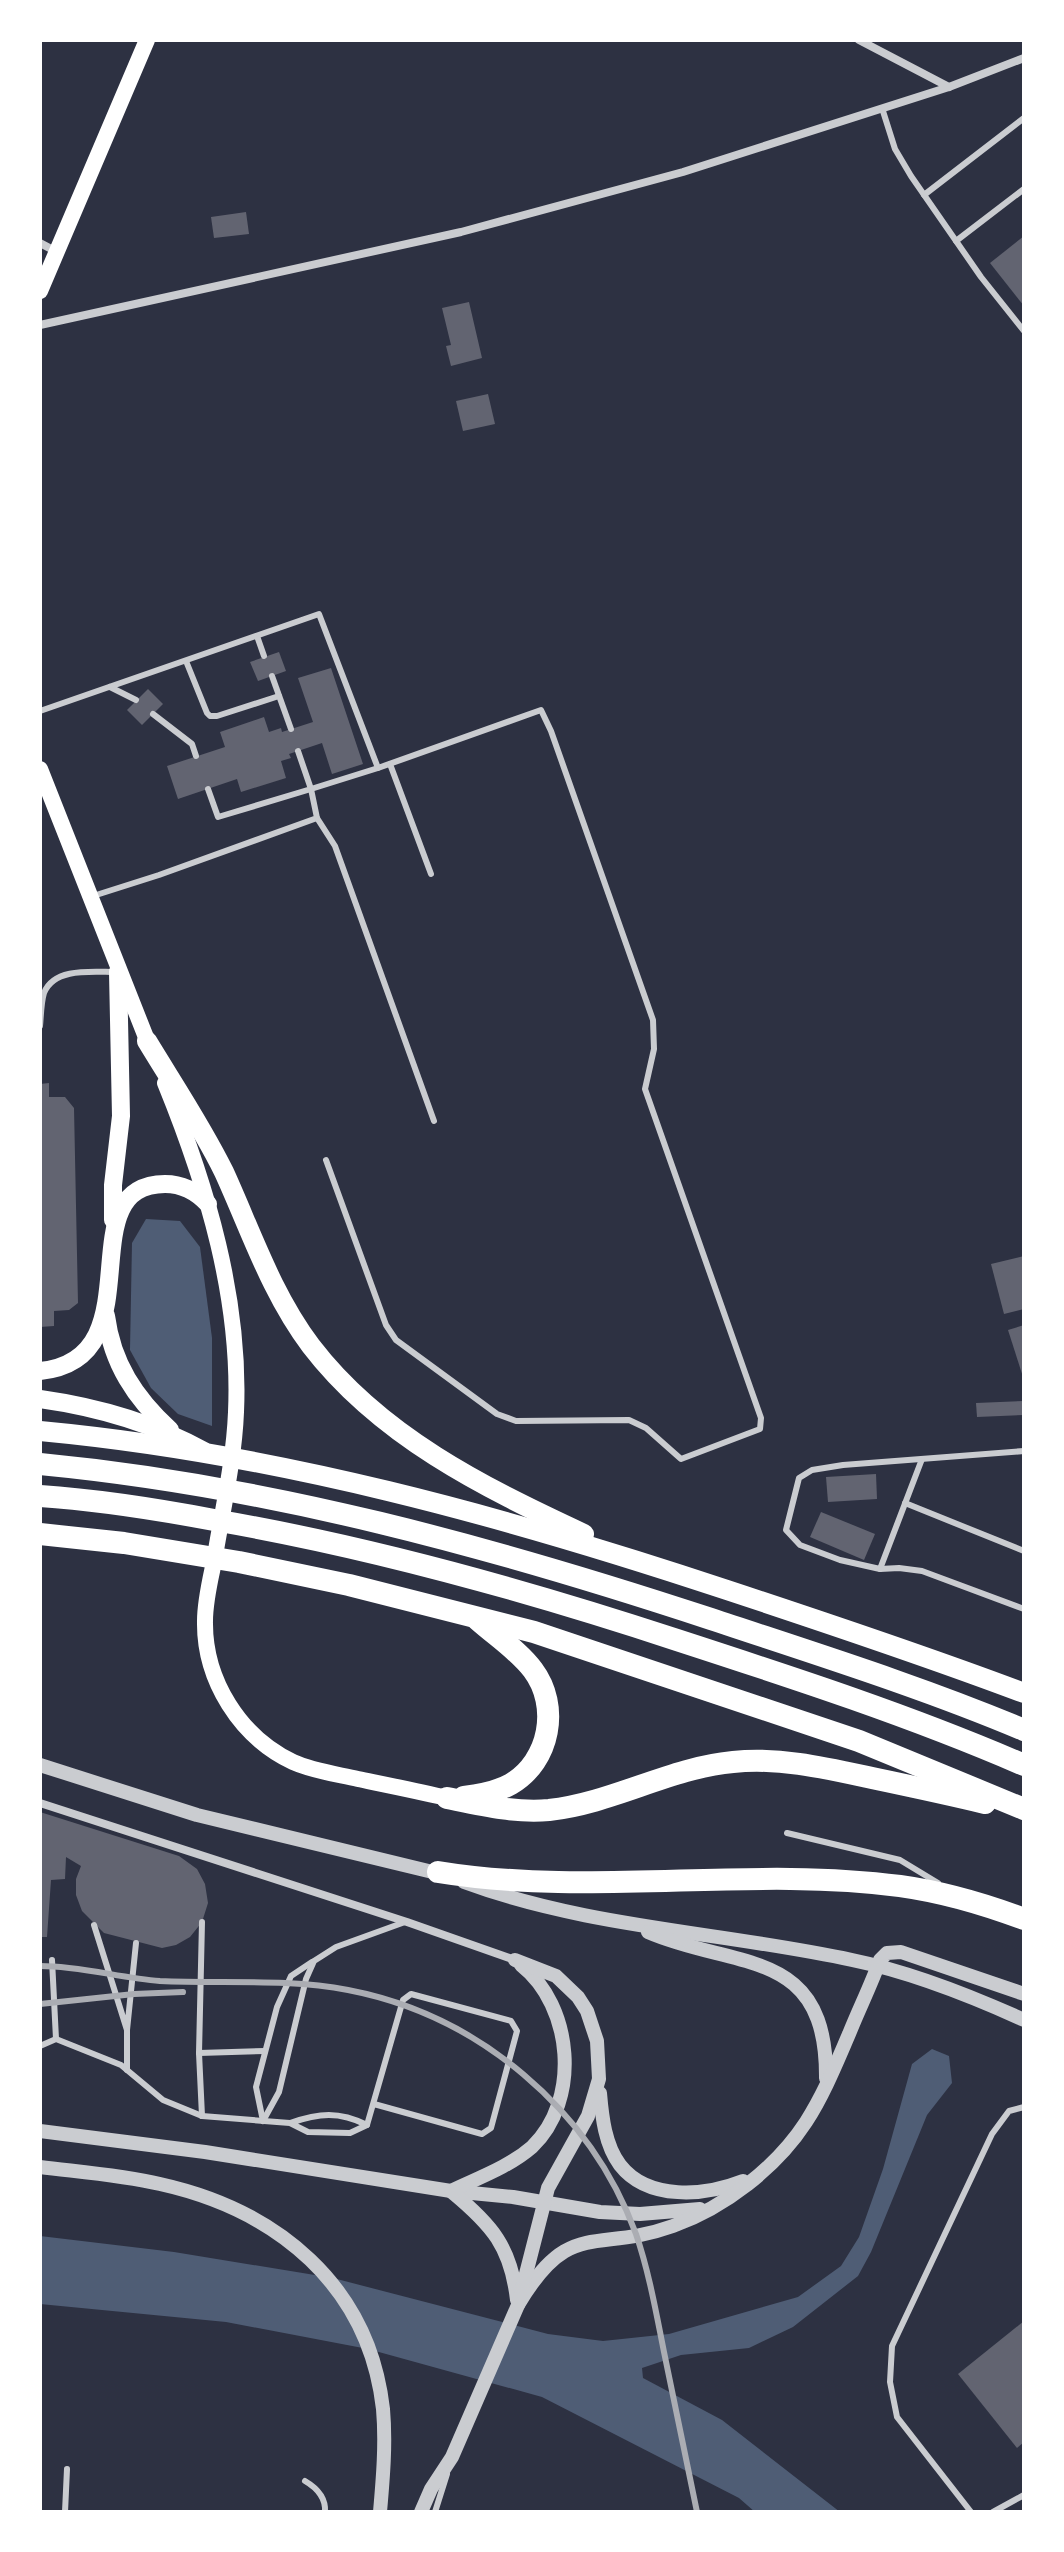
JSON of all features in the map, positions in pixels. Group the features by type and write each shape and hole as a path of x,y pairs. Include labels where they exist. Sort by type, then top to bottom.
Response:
{"highway":[{"path":"147,1041 211,1146 281,1299 311,1345 344,1383 394,1427 475,1480 649,1564"},
{"path":"40,1431 133,1442 213,1456 428,1500 649,1564 879,1640 1024,1693"},
{"path":"40,1464 142,1476 277,1499 500,1553 874,1673 1024,1730"},
{"path":"40,1496 124,1505 249,1526 348,1546 482,1580 819,1687 1024,1765"},
{"path":"40,1534 124,1543 239,1562 349,1585 534,1632 822,1728 964,1783 1024,1810"},
{"path":"447,1798 480,1794 513,1783 534,1763 547,1731 546,1698 533,1669 474,1616"},
{"path":"447,1798 501,1809 551,1809 589,1802 688,1770 765,1760 814,1766 1024,1810"},
{"path":"438,1872 528,1881 848,1881 902,1886 964,1899 1024,1919"},
{"path":"964,1899 1024,1903"}],"main road":[{"path":"40,291 147,40"},
{"path":"40,769 118,972 185,1132 208,1204 222,1265 236,1366 235,1429 204,1619 211,1667 231,1709 258,1739 280,1755 311,1768 447,1798"},
{"path":"40,1371 65,1366 86,1351 98,1332 106,1308 121,1098 118,972"},
{"path":"112,1246 120,1209 139,1191 165,1184 183,1186 208,1204"},
{"path":"106,1308 112,1347 124,1375 142,1401 175,1435"},
{"path":"40,1399 99,1410 175,1435 213,1456"}],"street":[{"path":"859,40 949,87"},
{"path":"40,325 461,232 688,171 949,87 1024,58"},
{"path":"40,243 58,252"},
{"path":"40,1765 197,1815 438,1872 502,1896 625,1922 799,1949 878,1966 978,2000 1024,2020"},
{"path":"40,1803 407,1922 556,1976 578,1997 587,2011 597,2041 602,2116 608,2141 620,2165 638,2181 661,2189 690,2192 717,2189 758,2175"},
{"path":"625,1922 670,1941 763,1964 791,1981 808,1999 819,2021 826,2059 826,2086"},
{"path":"421,2512 431,2489 452,2457 518,2305 536,2276 559,2254 589,2241 640,2234 675,2225 732,2194 758,2175 795,2137 826,2086 882,1956 896,1951 1024,1994"},
{"path":"451,2191 509,2162 533,2145 553,2118 558,2103 564,2063 563,2036 558,2020 536,1980 515,1960"},
{"path":"518,2305 543,2203 555,2174 588,2116 599,2079"},
{"path":"40,2131 626,2214 708,2208"},
{"path":"40,2167 161,2184 218,2203 255,2218 288,2239 319,2267 346,2302 371,2357 380,2391 384,2436 380,2512"},
{"path":"451,2191 497,2234 511,2264 518,2305"}],"lane":[{"path":"882,108 895,149 924,195 1024,331"},
{"path":"924,195 1024,118"},
{"path":"956,241 1024,189"},
{"path":"40,711 319,614 378,768"},
{"path":"257,636 264,656"},
{"path":"186,661 210,716 279,696"},
{"path":"272,676 291,729"},
{"path":"110,687 136,700"},
{"path":"208,789 218,817 378,768 541,710 653,1020 654,1049 645,1089 761,1418 760,1429 681,1459 646,1428 629,1420 516,1421 497,1414 396,1340 386,1325 326,1160"},
{"path":"153,714 192,744 196,756"},
{"path":"298,751 317,818 335,846 434,1121"},
{"path":"390,764 431,874"},
{"path":"89,897 317,818"},
{"path":"40,1026 44,992 56,979 69,973 118,972"},
{"path":"1024,1451 812,1470 799,1478 786,1530 800,1545 840,1560 880,1569 922,1571 1024,1609"},
{"path":"880,1569 922,1459"},
{"path":"905,1503 1024,1551"},
{"path":"787,1833 900,1860 964,1899"},
{"path":"202,1922 199,2053 202,2116"},
{"path":"263,2121 256,2087 277,2007 291,1976 336,1947 407,1922"},
{"path":"94,1925 127,2030"},
{"path":"127,2070 127,2030 136,1943"},
{"path":"52,1960 56,2039"},
{"path":"263,2121 279,2092 306,1979 314,1961"},
{"path":"40,2046 56,2039 121,2065 163,2100 202,2116 290,2123 308,2132 350,2133 367,2125 403,2000 411,1994 511,2021 517,2031 491,2128 482,2134 374,2104"},
{"path":"199,2053 265,2051"},
{"path":"971,2512 897,2417 890,2382 892,2346 992,2134 1009,2111 1024,2107"},
{"path":"290,2123 312,2115 348,2116 367,2125"},
{"path":"435,2512 452,2457"},
{"path":"65,2512 67,2469"},
{"path":"305,2481 326,2502 325,2512"},
{"path":"993,2512 1024,2495"}],"water":[{"path":"146,1219 180,1221 200,1247 212,1338 212,1426 178,1414 151,1388 130,1350 132,1243"},
{"path":"932,2049 949,2056 952,2083 927,2115 871,2252 858,2276 793,2327 749,2348 681,2355 642,2368 643,2378 722,2420 840,2512 755,2512 739,2498 542,2397 368,2349 226,2322 40,2304 40,2236 174,2252 333,2278 548,2334 603,2341 669,2334 798,2297 841,2266 859,2237 883,2169 912,2064"}],"building":[{"path":"246,212 249,234 214,238 211,217"},
{"path":"1024,236 1024,306 990,263"},
{"path":"469,302 482,358 451,366 446,346 451,345 442,308"},
{"path":"488,394 495,424 463,431 456,401"},
{"path":"279,652 286,671 258,681 250,662"},
{"path":"331,668 363,764 332,774 322,743 289,754 291,758 281,761 286,778 241,792 237,779 178,799 167,766 225,747 220,732 264,717 269,732 281,728 282,732 313,722 298,678"},
{"path":"148,689 163,704 142,725 127,710"},
{"path":"49,1083 49,1097 65,1097 74,1108 78,1303 69,1310 54,1311 54,1326 40,1327 40,1084"},
{"path":"1024,1256 1024,1309 1004,1314 991,1264"},
{"path":"1024,1325 1024,1377 1023,1377 1008,1330"},
{"path":"1024,1401 1024,1415 977,1417 976,1403"},
{"path":"876,1474 877,1499 828,1502 826,1477"},
{"path":"821,1512 875,1534 864,1560 810,1537"},
{"path":"40,1812 179,1856 197,1869 205,1884 208,1903 202,1922 190,1937 162,1948 104,1933 82,1911 76,1895 76,1879 81,1866 66,1857 65,1879 51,1880 47,1937 40,1937"},
{"path":"1024,2321 1024,2442 1017,2448 958,2374"}],"railway":[{"path":"40,1966 160,1981 278,1983 348,1990 396,2003 441,2021 484,2045 524,2074 559,2108 590,2147 616,2189 636,2234 652,2292 697,2512"},
{"path":"40,2004 183,1992"}]}
